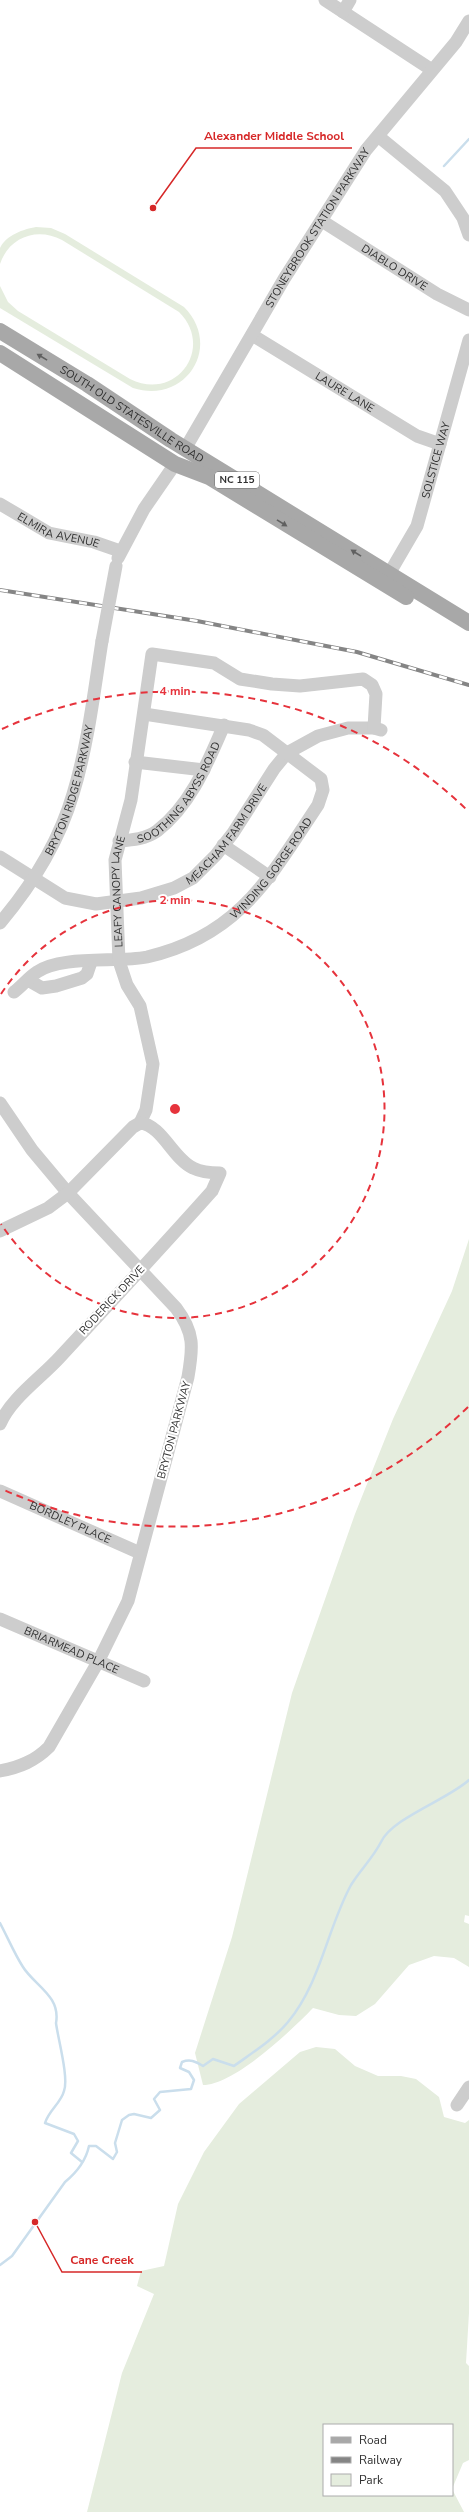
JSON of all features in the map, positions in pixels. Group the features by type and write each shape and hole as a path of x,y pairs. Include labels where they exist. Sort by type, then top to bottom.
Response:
{"main road":[{"name":"SOUTH OLD STATESVILLE ROAD","path":"0,331 87,384 185,449 469,623"},
{"name":"SOUTH OLD STATESVILLE ROAD","path":"0,353 175,464 208,477 469,636"},
{"path":"100,416 119,418 175,451 185,449"},
{"path":"175,464 188,459 247,494 283,508"}],"street":[{"path":"325,0 432,70"},
{"path":"344,12 350,0"},
{"name":"STONEYBROOK STATION PARKWAY","path":"185,449 284,279 366,150 456,42 469,21"},
{"path":"378,136 445,191 458,207 469,235"},
{"name":"DIABLO DRIVE","path":"322,221 437,294 469,310"},
{"name":"LAURE LANE","path":"252,335 417,436 440,444"},
{"name":"SOLSTICE WAY","path":"389,574 417,526 469,340"},
{"name":"BRYTON RIDGE PARKWAY","path":"0,923 33,880 56,839 73,795 85,745 102,641 120,551 175,464"},
{"name":"ELMIRA AVENUE","path":"2,510 49,534 94,542 120,551"},
{"name":"MEACHAM FARM DRIVE","path":"0,857 33,880 65,898 96,904 141,898 174,888 193,878 223,845 274,769 287,754 318,736 348,728 377,729 376,694 372,686 363,680 300,686 272,684 240,680 214,663 152,654"},
{"name":"LEAFY CANOPY LANE","path":"140,1123 146,1110 153,1064 140,1006 127,985 119,961 115,860 119,840 131,800 135,762 144,714 152,654"},
{"name":"WINDING GORGE ROAD","path":"14,992 38,971 63,963 119,961 147,957 184,945 220,926 237,914 270,878 318,805 323,790 321,779 314,771 287,754 263,735 224,725 144,714"},
{"name":"SOOTHING ABYSS ROAD","path":"119,840 133,840 157,831 176,811 204,770 224,725"},
{"path":"135,762 204,770"},
{"path":"223,845 270,878"},
{"path":"28,980 42,988 56,986 82,978 87,974 91,962"},
{"name":"BRYTON PARKWAY","path":"0,1103 32,1150 68,1193 140,1271 166,1295 187,1323 192,1354 188,1377 125,1607 99,1660 49,1747 39,1756 27,1763 0,1771"},
{"path":"0,1231 48,1208 68,1193 133,1127 140,1123"},
{"name":"RODERICK DRIVE","path":"1,1417 140,1271 212,1191 220,1173 205,1172 191,1168 151,1127 140,1123"},
{"name":"BORDLEY PLACE","path":"0,1491 140,1553"},
{"name":"BRIARMEAD PLACE","path":"0,1619 99,1660 144,1681"},
{"path":"457,2105 469,2088"}],"green space":[{"path":"36,227 51,228 65,234 184,307 195,322 200,338 199,354 193,368 183,380 169,388 152,391 133,388 0,308 0,286 8,302 18,311 130,379 147,384 162,383 175,377 185,368 191,355 193,341 189,326 179,312 62,240 43,234 25,237 10,247 0,264 0,248 3,243 11,236 21,231"},
{"path":"469,1239 469,1916 465,1915 464,1922 469,1924 469,1967 454,1958 434,1956 409,1965 375,2004 356,2016 339,2015 313,2008 262,2055 230,2076 216,2083 203,2085 195,2053 232,1937 292,1693 355,1514 393,1419 452,1291"},
{"path":"316,2047 335,2049 355,2066 378,2076 401,2076 416,2079 439,2097 444,2117 465,2123 469,2120 469,2313 466,2363 469,2366 469,2460 463,2463 453,2487 453,2424 323,2424 323,2496 453,2496 453,2491 464,2512 87,2512 122,2373 154,2294 137,2286 141,2271 164,2266 178,2204 204,2152 239,2104 300,2052"}],"waterway":[{"path":"444,166 469,139"},
{"path":"0,2265 12,2256 65,2182 80,2166 86,2156 89,2146 96,2146 113,2159 117,2152 115,2143 122,2120 129,2115 134,2114 151,2118 160,2110 154,2099 160,2092 191,2089 194,2080 189,2072 180,2068 182,2062 192,2061 203,2066 213,2059 234,2066 262,2046 288,2022 299,2006 316,1973 336,1919 351,1885 387,1833 408,1817 448,1795 469,1780"},
{"path":"0,1923 23,1967 51,1998 54,2005 64,2068 65,2085 64,2091 58,2103 49,2114 45,2123 74,2134 78,2141 71,2153 82,2162"}],"railway":[{"path":"0,590 197,621 357,652 469,685"}],"place":[{"name":"Alexander Middle School","path":"153,208"},
{"name":"Cane Creek","path":"35,2222"}]}
